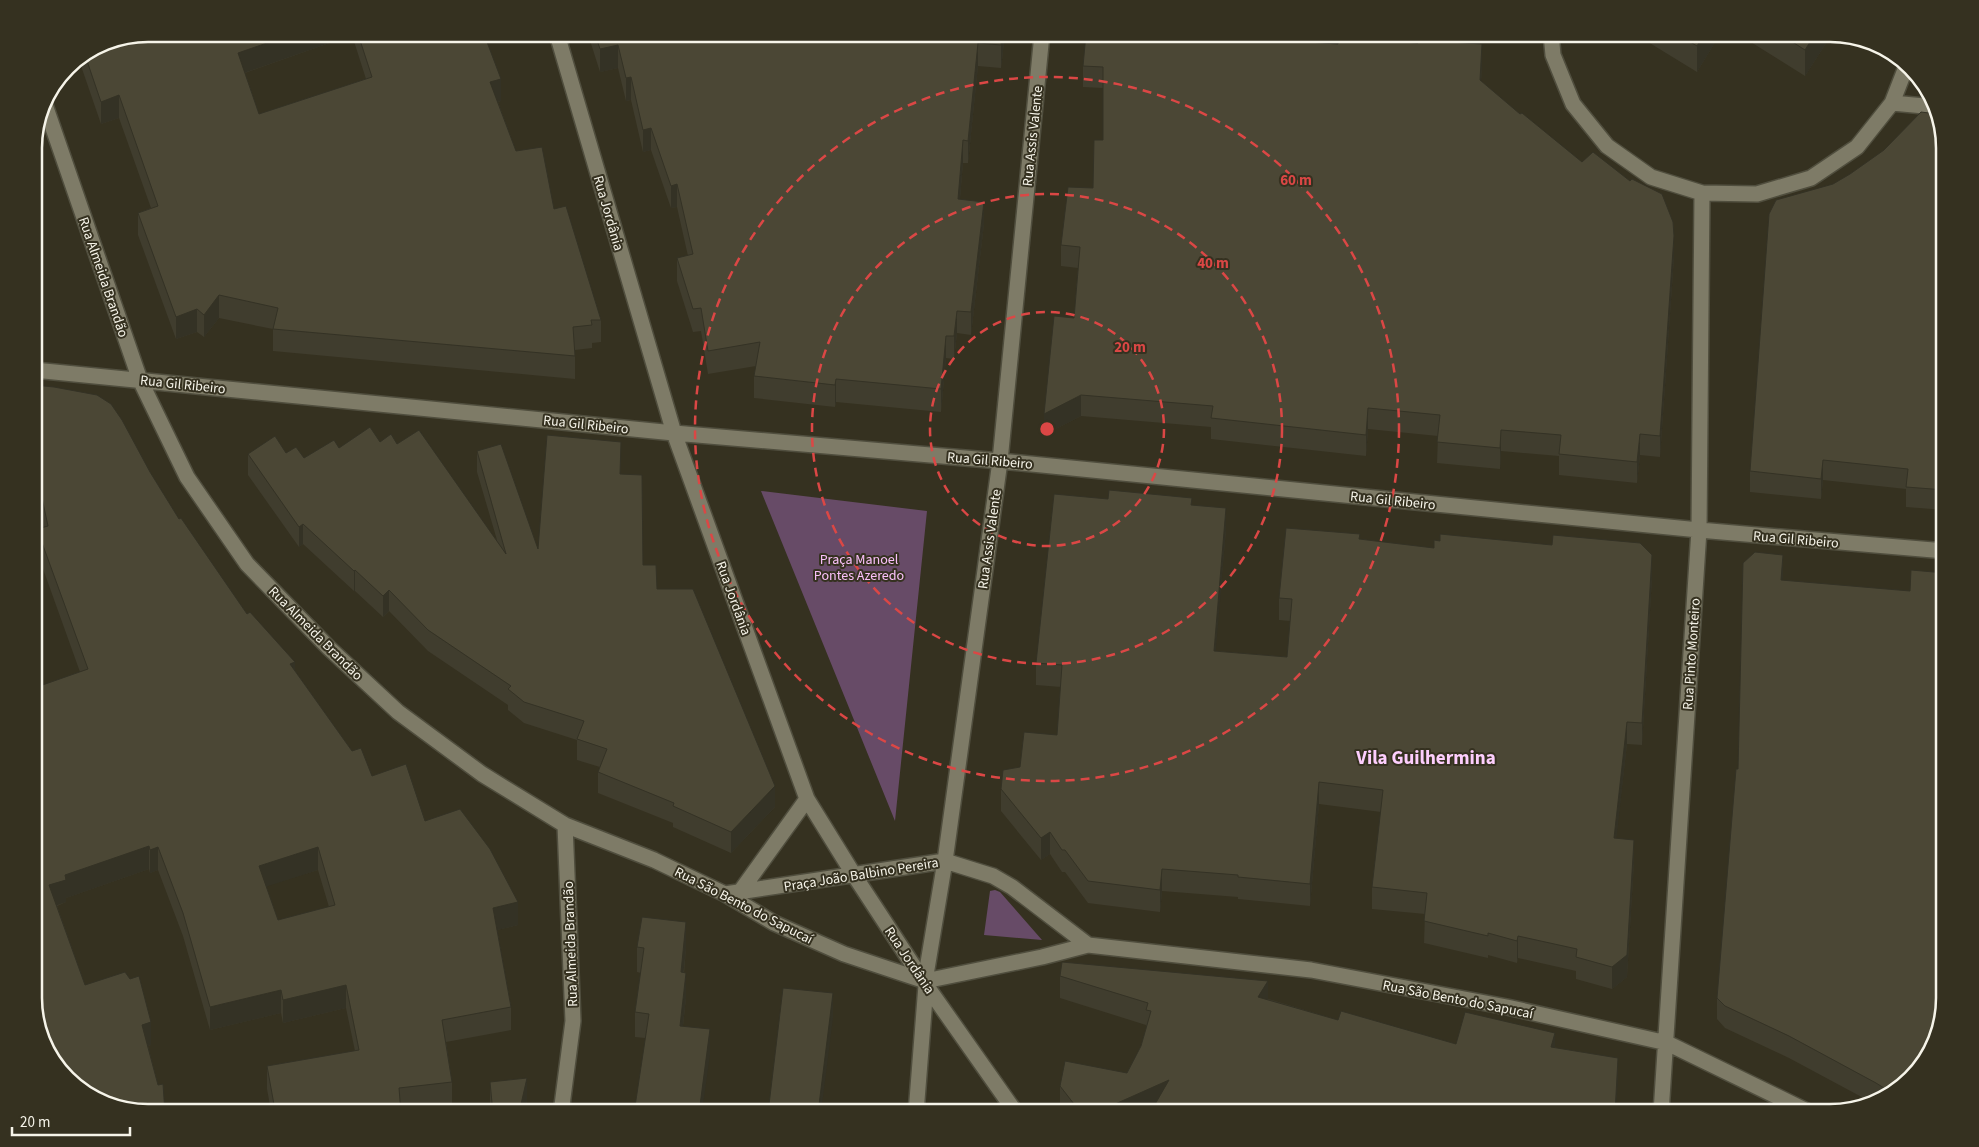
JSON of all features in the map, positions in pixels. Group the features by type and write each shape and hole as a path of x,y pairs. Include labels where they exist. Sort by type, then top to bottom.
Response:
{"street":[{"name":"Rua Jordânia","path":"558,42 674,433 807,799 925,983 1010,1104"},
{"name":"Rua Assis Valente","path":"917,1104 925,983 945,861 1000,461 1041,42"},
{"path":"1552,42 1553,54 1573,104 1607,146 1651,177 1702,193 1757,194 1811,178 1857,146 1892,103 1904,73"},
{"path":"1892,103 1928,106"},
{"name":"Rua Almeida Brandão","path":"48,114 140,380 187,477 247,564 329,648 398,712 482,774 565,825 573,1021 562,1104"},
{"name":"Rua Pinto Monteiro","path":"1662,1104 1699,530 1702,193"},
{"name":"Rua Gil Ribeiro","path":"43,371 674,433 1000,461 1699,530 1936,551"},
{"path":"740,892 807,799"},
{"name":"Rua São Bento do Sapucaí","path":"565,825 654,860 725,894 774,923 844,954 925,983"},
{"name":"Praça João Balbino Pereira","path":"725,894 945,861 993,876 1028,899 1088,945"},
{"path":"925,983 1088,945"},
{"name":"Rua São Bento do Sapucaí","path":"1088,945 1311,970 1506,1007 1667,1043 1792,1104"}],"green space":[{"name":"Praça Manoel Pontes Azeredo","path":"761,491 927,511 895,821"},
{"path":"990,891 1000,892 1042,940 984,935"}],"building":[{"path":"270,42 238,53 259,114 372,77 361,42 487,42 501,79 490,82 516,151 542,147 554,209 566,206 601,320 591,320 592,325 573,327 575,356 273,329 278,308 219,295 204,315 197,309 176,317 138,213 158,206 119,95 101,102 87,62 115,48 135,43"},
{"path":"598,42 1001,42 1001,45 978,43 968,141 963,140 958,199 984,202 971,312 957,311 954,336 946,336 941,389 836,379 835,385 754,376 760,342 708,351 701,308 693,309 677,258 693,254 677,184 671,186 651,128 643,130 631,77 626,78 618,45 600,49"},
{"path":"1085,42 1308,42 1338,44 1338,42 1450,42 1482,44 1480,80 1520,114 1522,113 1582,162 1593,152 1630,181 1632,179 1662,194 1673,222 1674,236 1660,436 1640,434 1637,462 1559,454 1561,435 1501,430 1500,448 1437,442 1440,415 1368,408 1366,435 1211,418 1213,406 1081,395 1044,414 1054,316 1074,318 1080,247 1061,245 1068,187 1093,188 1094,140 1103,140 1103,67 1083,66"},
{"path":"1690,42 1699,42 1697,46"},
{"path":"1792,42 1810,42 1805,50"},
{"path":"1921,112 1930,113 1936,142 1936,489 1906,487 1908,469 1823,460 1821,479 1750,471 1769,214 1776,200 1833,184 1884,150"},
{"path":"43,386 97,395 111,404 179,519 181,518 247,614 250,612 295,662 290,664 352,751 361,748 372,776 406,764 425,821 460,809 490,849 518,902 493,908 511,1007 442,1020 452,1082 399,1088 400,1104 274,1104 267,1066 359,1050 346,985 283,1000 281,990 210,1007 183,913 158,847 150,850 149,846 65,875 66,880 49,885 85,985 125,972 130,979 139,976 151,1022 142,1025 158,1085 163,1084 164,1104 135,1104 108,1096 84,1083 64,1063 46,1026 43,1005 43,685 88,669 43,545 43,527 48,526 43,503","holes":["318,847 335,905 278,920 259,866"]},
{"path":"370,427 380,442 391,434 397,444 419,430 506,554 477,451 501,444 538,549 547,435 621,442 620,474 642,475 643,565 656,565 657,589 693,589 775,786 731,832 673,806 674,803 598,772 607,749 577,739 584,721 524,702 508,689 511,686 428,630 389,590 383,596 303,524 299,527 248,454 275,436 286,453 296,447 304,458 334,440 339,448"},
{"path":"1109,490 1192,498 1191,505 1226,508 1214,651 1287,657 1292,599 1279,598 1286,528 1360,534 1359,539 1434,548 1434,540 1440,541 1440,534 1552,545 1553,535 1640,543 1652,555 1642,723 1627,722 1614,838 1634,840 1627,955 1612,967 1576,957 1577,949 1518,936 1517,941 1488,933 1488,936 1424,921 1427,893 1372,887 1383,790 1319,782 1310,884 1238,877 1238,875 1162,869 1160,890 1088,881 1065,850 1062,850 1050,832 1041,838 1001,789 1003,770 1020,767 1024,732 1057,735 1062,665 1036,663 1054,494 1108,499"},
{"path":"1755,552 1783,555 1781,580 1910,591 1911,570 1936,572 1936,1012 1928,1039 1915,1063 1895,1083 1885,1089 1789,1036 1725,1006 1717,998 1736,769 1738,769 1743,563"},
{"path":"642,917 686,922 681,972 686,973 680,1026 710,1029 700,1104 635,1104 649,1014 635,1012 644,948 637,947"},
{"path":"1062,962 1268,981 1258,997 1338,1020 1341,1011 1456,1044 1465,1012 1555,1033 1551,1047 1618,1058 1615,1104 1155,1104 1169,1080 1115,1104 1074,1104 1060,1086 1065,1061 1127,1073 1141,1046 1151,1011 1146,1010 1148,1003 1060,976"},
{"path":"783,988 833,993 819,1104 769,1104"},
{"path":"527,1078 521,1104 492,1104 490,1082"}],"district":[{"name":"Vila Guilhermina","path":"1426,757"}]}
